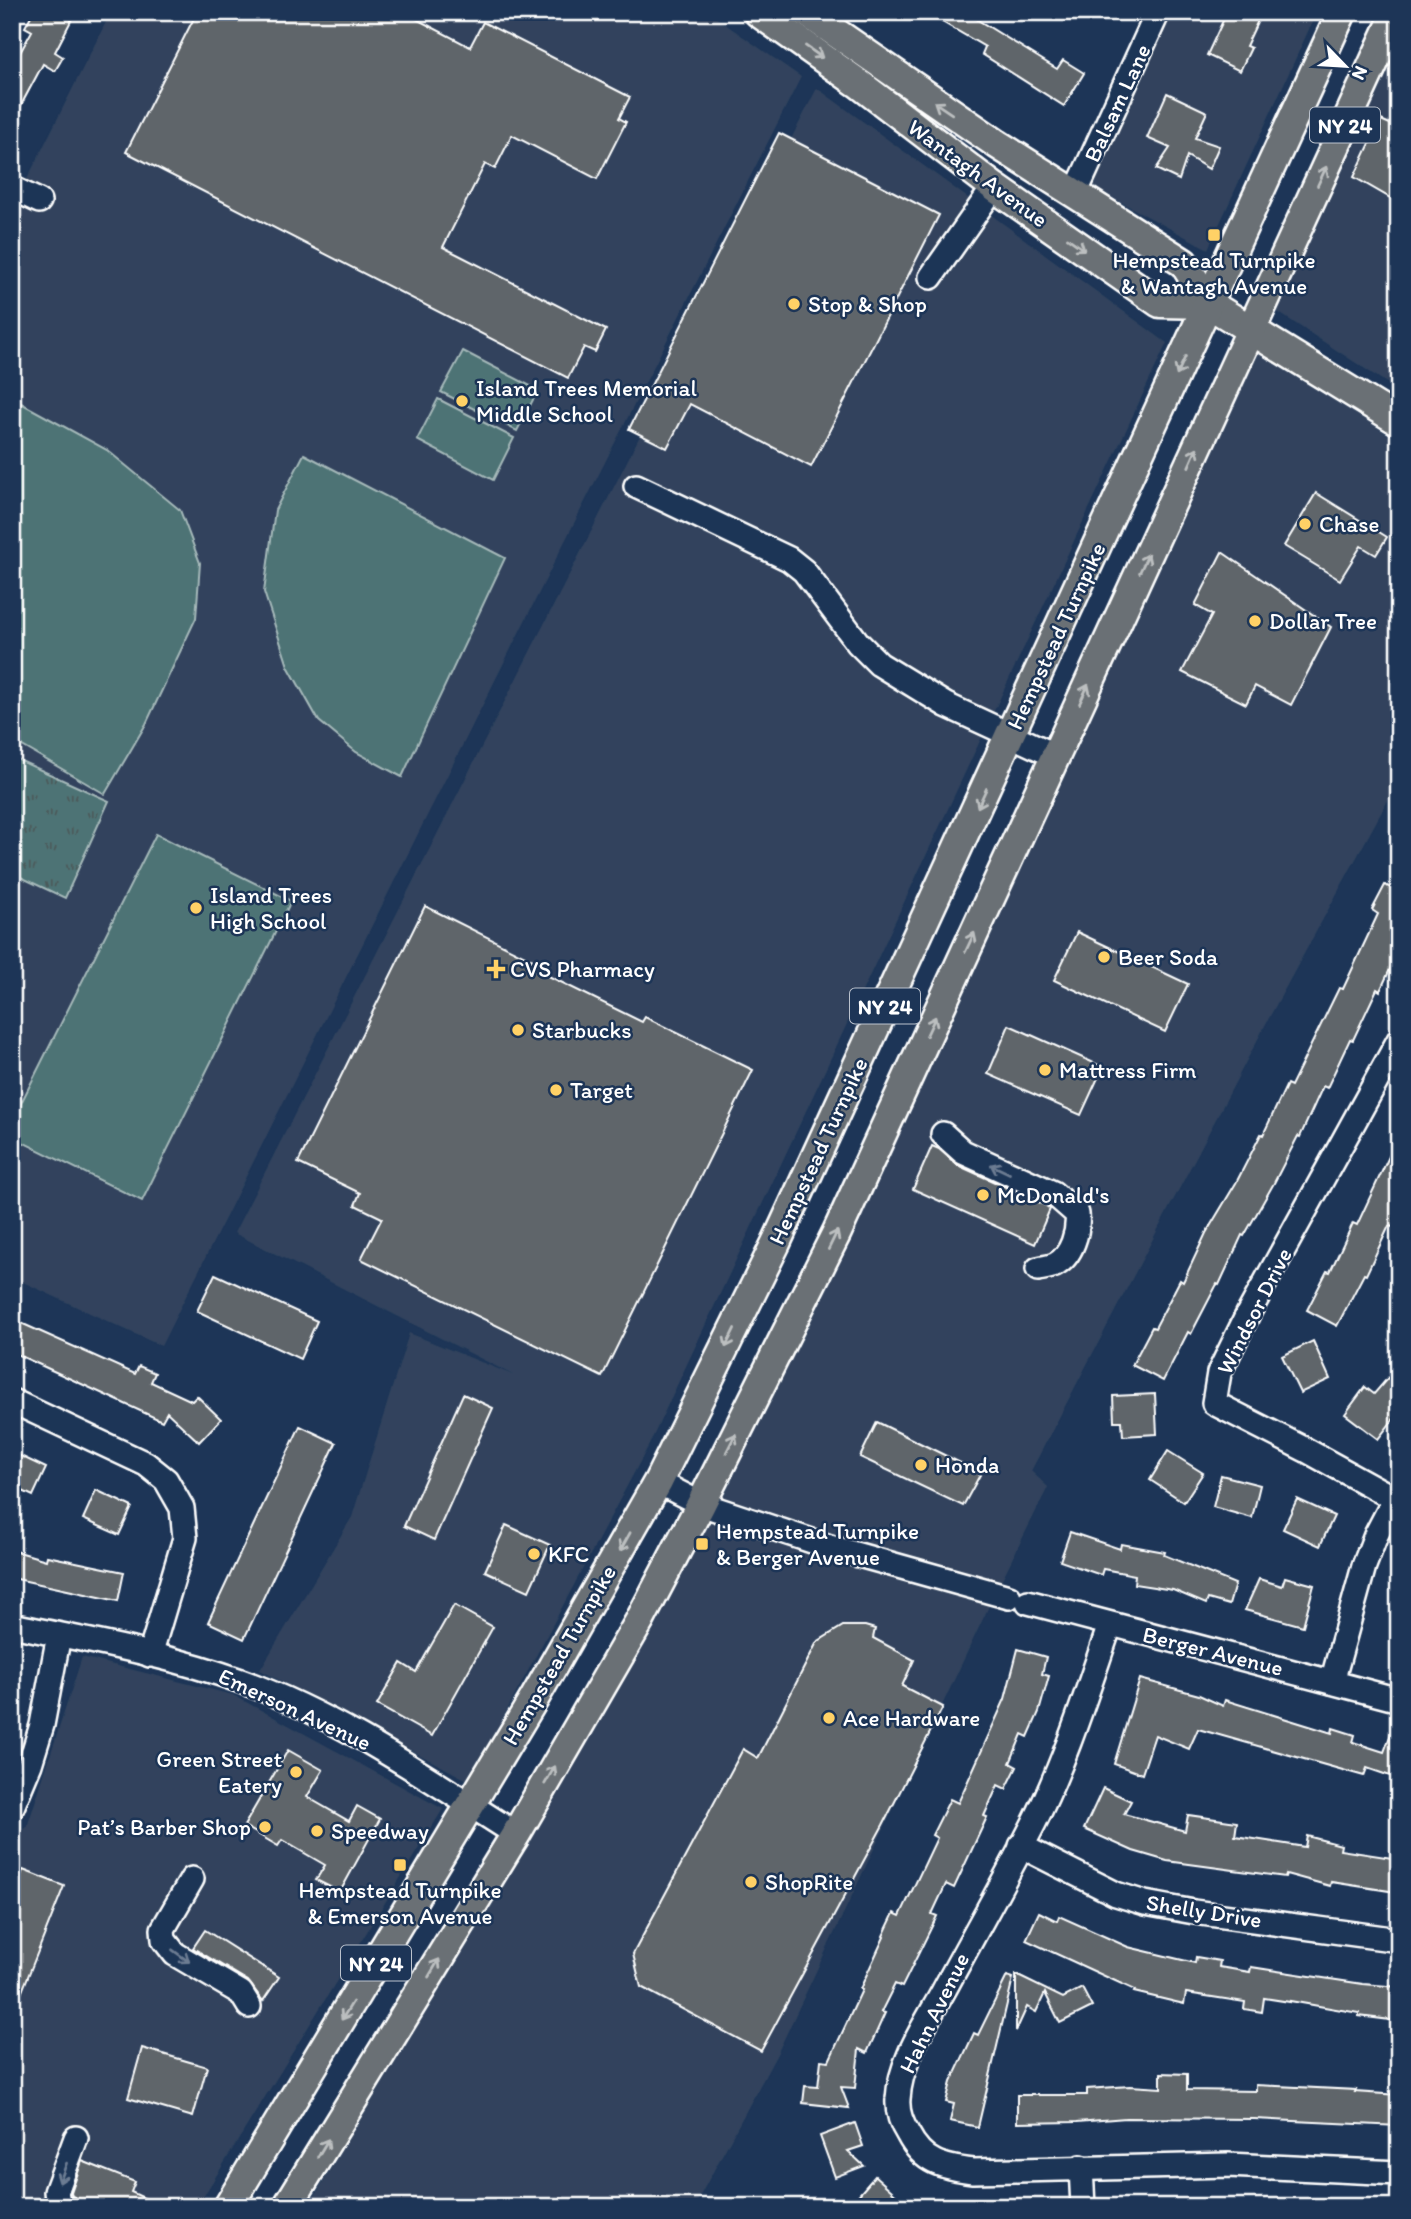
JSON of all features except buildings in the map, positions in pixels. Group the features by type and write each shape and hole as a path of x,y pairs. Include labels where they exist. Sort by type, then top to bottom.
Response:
{"main road":[{"name":"Wantagh Avenue","path":"758,12 858,83 994,187 1160,303 1209,304"},
{"name":"Wantagh Avenue","path":"806,12 997,144 1184,263 1209,304 1399,421"},
{"name":"Hempstead Turnpike","path":"228,2207 471,1805 659,1482 776,1243 1342,12"},
{"name":"NY 24","path":"287,2207 516,1834 639,1622 701,1504 843,1218 1397,12"}],"street":[{"name":"Balsam Lane","path":"1075,194 1158,12"},
{"path":"931,276 994,187"},
{"path":"12,188 39,201"},
{"path":"636,486 789,559 804,571 858,643 879,664 946,705 1056,756"},
{"name":"Windsor Drive","path":"1397,1495 1214,1404 1219,1373 1248,1314 1399,1040"},
{"path":"943,1134 963,1152 1054,1194 1077,1214 1079,1226 1066,1254 1055,1265 1038,1269"},
{"path":"12,1401 146,1464 166,1480 182,1508 185,1538 150,1655"},
{"name":"Berger Avenue","path":"659,1482 701,1504 830,1547 1110,1625 1399,1700"},
{"path":"1332,1682 1364,1566 1376,1535 1397,1495"},
{"name":"Emerson Avenue","path":"12,1625 198,1666 241,1681 384,1750 516,1834"},
{"name":"Hahn Avenue","path":"1110,1625 1071,1738 1034,1823 901,2074 897,2101 900,2120 915,2147 926,2158 948,2168 973,2171 1228,2165 1399,2173"},
{"path":"12,1807 30,1764 41,1725 60,1635"},
{"name":"Shelly Drive","path":"1021,1846 1116,1894 1145,1903 1399,1940"},
{"path":"192,1878 163,1929 164,1940 175,1954 241,1993 249,2006"},
{"path":"63,2207 58,2202 56,2192 76,2138"},
{"path":"1082,2167 1083,2207"}],"shaded area":[{"path":"111,12 708,12 801,77 161,1346 12,1277 12,209"},
{"path":"1165,12 1317,12 1208,249 1087,184"},
{"path":"1399,25 1399,391 1270,307"},
{"path":"817,88 1167,343 649,1445 469,1781 260,1670 352,1517 409,1333 513,1375 234,1233"},
{"path":"1254,343 1399,442 1399,780 1269,1018 1031,1471 1048,1487 777,2054 694,2207 308,2207 724,1496"},
{"path":"82,1657 233,1695 443,1809 197,2207 12,2207 12,1838 27,1827"}],"green space":[{"path":"463,351 538,390 517,431 441,392"},
{"path":"438,399 514,438 493,480 417,440"},
{"path":"19,402 107,450 180,510 200,563 196,618 146,724 105,794 12,740 12,414"},
{"path":"304,454 505,558 402,777 356,752 319,721 288,666 264,592 275,510"},
{"path":"12,757 109,801 65,898 12,873"},
{"path":"156,834 291,901 142,1201 12,1137 12,1121"}],"place":[{"name":"Hempstead Turnpike & Wantagh Avenue","path":"1214,235"},
{"name":"Stop & Shop","path":"794,304"},
{"name":"Island Trees Memorial Middle School","path":"462,401"},
{"name":"Chase","path":"1305,524"},
{"name":"Dollar Tree","path":"1255,621"},
{"name":"Island Trees High School","path":"196,908"},
{"name":"Beer Soda","path":"1104,957"},
{"name":"CVS Pharmacy","path":"496,969"},
{"name":"Starbucks","path":"518,1030"},
{"name":"Mattress Firm","path":"1045,1070"},
{"name":"Target","path":"556,1090"},
{"name":"McDonald's","path":"983,1195"},
{"name":"Honda","path":"921,1465"},
{"name":"Hempstead Turnpike & Berger Avenue","path":"702,1544"},
{"name":"KFC","path":"534,1554"},
{"name":"Ace Hardware","path":"829,1718"},
{"name":"Green Street Eatery","path":"296,1772"},
{"name":"Pat’s Barber Shop","path":"265,1827"},
{"name":"Speedway","path":"317,1831"},
{"name":"Hempstead Turnpike & Emerson Avenue","path":"400,1865"},
{"name":"ShopRite","path":"751,1882"}]}
